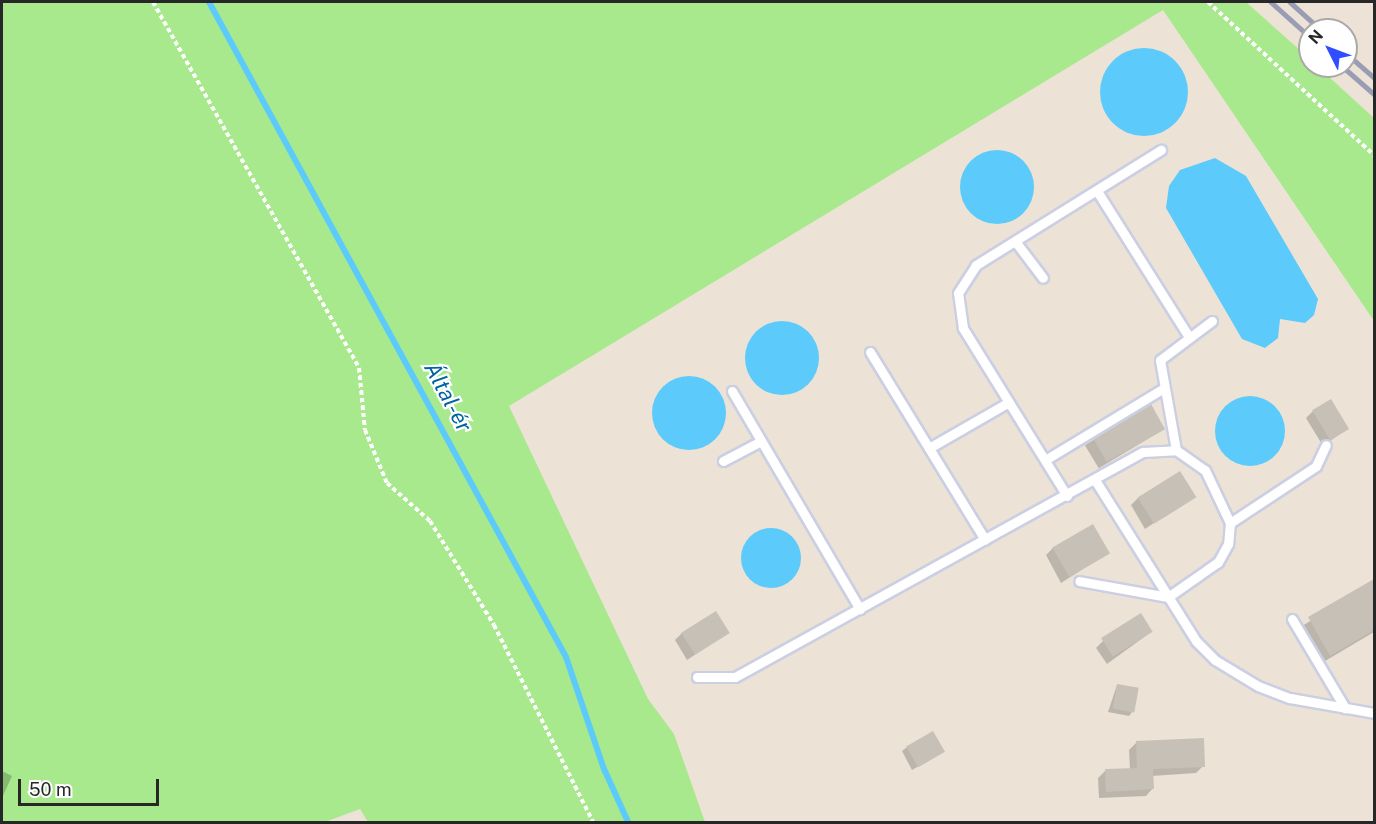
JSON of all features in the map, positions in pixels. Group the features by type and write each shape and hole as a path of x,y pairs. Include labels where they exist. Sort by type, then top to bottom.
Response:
{"lane":[{"path":"1067,496 963,328 957,305 968,271 1161,150"},
{"path":"1097,191 1190,337"},
{"path":"1016,241 1043,278"},
{"path":"1176,450 1160,360 1212,321"},
{"path":"870,352 985,540"},
{"path":"1045,460 1164,388"},
{"path":"732,391 860,609"},
{"path":"929,448 1009,402"},
{"path":"723,461 761,441"},
{"path":"1230,523 1316,466 1326,445"},
{"path":"697,677 735,677 1067,496 1143,452 1176,450 1197,462 1214,482 1230,523 1222,558 1168,597 1079,581"},
{"path":"1095,480 1196,641 1234,674 1290,698 1374,713"},
{"path":"1292,619 1345,708"}],"path":[{"path":"153,2 359,368 365,429 387,483 430,521 465,578 592,822"},
{"path":"1208,2 1374,155"}],"green space":[{"path":"2,2 1246,2 1298,48 1298,78 1330,78 1374,118 1374,321 1163,10 509,406 648,699 674,734 705,822 368,822 360,809 325,822 2,822"}],"water":[{"path":"1135,48 1153,48 1169,55 1181,67 1188,83 1188,101 1181,117 1169,129 1153,136 1135,136 1119,129 1107,117 1100,101 1100,83 1107,67 1119,55"},
{"path":"997,150 1018,156 1028,166 1034,187 1028,208 1018,218 997,224 976,218 966,208 960,187 966,166 976,156"},
{"path":"1215,158 1246,176 1318,299 1314,315 1305,323 1280,319 1278,338 1265,348 1242,339 1166,208 1169,186 1180,170"},
{"path":"775,321 789,321 803,327 813,337 819,351 819,365 813,379 803,389 789,395 775,395 761,389 751,379 745,365 745,351 751,337 761,327"},
{"path":"689,376 710,382 720,392 726,413 720,434 710,444 689,450 668,444 658,434 652,413 658,392 668,382"},
{"path":"1243,396 1257,396 1270,402 1279,411 1285,424 1283,444 1275,456 1257,466 1243,466 1230,460 1221,451 1215,438 1215,424 1221,411 1230,402"},
{"path":"765,528 777,528 793,536 799,546 801,558 799,570 793,580 777,588 765,588 749,580 741,564 741,552 749,536"}],"building":[{"path":"1331,399 1349,429 1330,440 1312,410"},
{"path":"1151,404 1165,429 1106,462 1092,436"},
{"path":"1180,471 1196,497 1154,524 1138,497"},
{"path":"1093,524 1110,553 1069,577 1052,548"},
{"path":"1374,579 1374,630 1330,656 1308,617"},
{"path":"716,611 730,633 695,655 681,633"},
{"path":"1141,613 1153,632 1113,657 1101,638"},
{"path":"1117,684 1139,688 1134,712 1113,709"},
{"path":"933,731 945,752 918,767 906,746"},
{"path":"1204,738 1205,767 1153,769 1154,789 1106,792 1105,769 1137,768 1136,741"}],"waterway":[{"name":"Által-ér","path":"209,2 566,657 604,769 628,822"}],"railway":[{"path":"1271,2 1298,26"},
{"path":"1290,2 1308,18"},
{"path":"1358,63 1374,77"},
{"path":"1356,78 1374,94"}]}
